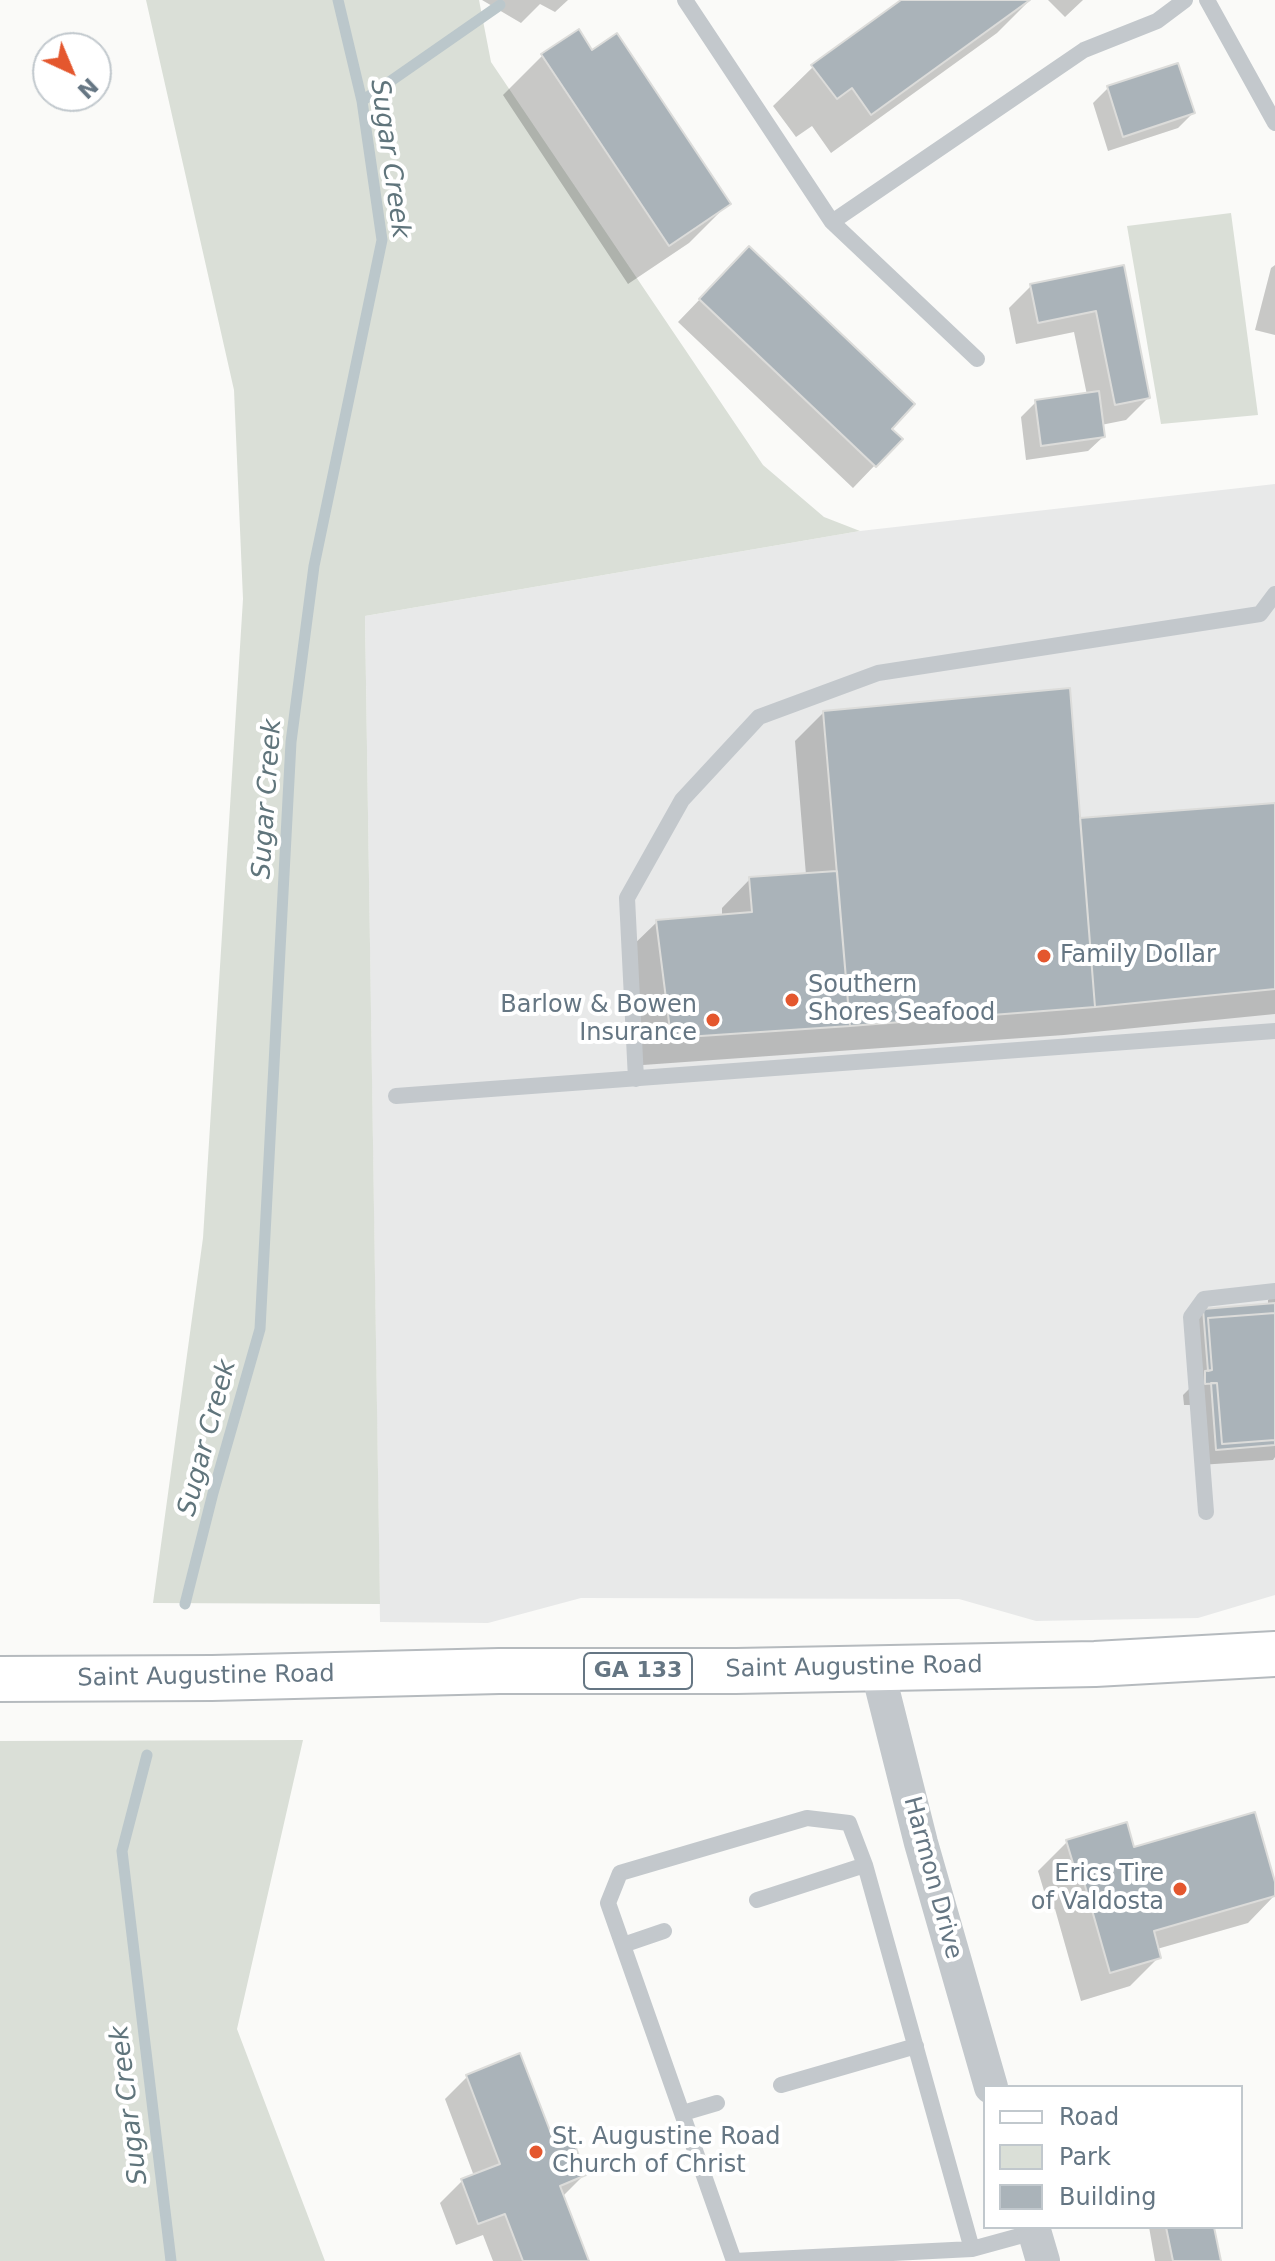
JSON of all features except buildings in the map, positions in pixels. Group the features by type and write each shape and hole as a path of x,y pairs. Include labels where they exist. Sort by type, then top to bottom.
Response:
{"main road":[{"name":"Saint Augustine Road","path":"0,1679 1095,1664 1275,1654"}],"street":[{"name":"Harmon Drive","path":"877,1668 921,1843 990,2085"}],"lane":[{"path":"685,0 832,222 977,359"},
{"path":"832,222 1084,50 1157,21 1185,0"},
{"path":"1207,0 1275,123"},
{"path":"636,1079 627,898 682,800 759,717 878,673 1260,614 1275,594"},
{"path":"396,1096 1275,1031"},
{"path":"1206,1512 1191,1317 1204,1299 1275,1291"},
{"path":"972,2249 865,1865 849,1823 807,1818 620,1873 608,1903 734,2261 972,2249 1037,2240"},
{"path":"757,1900 865,1865"},
{"path":"623,1945 664,1931"},
{"path":"781,2085 916,2046"},
{"path":"683,2113 717,2103"}],"shaded area":[{"path":"1275,484 1275,1595 1198,1618 1036,1621 959,1599 581,1598 488,1623 380,1622 365,616 860,531"}],"green space":[{"path":"146,0 479,0 491,62 763,465 824,517 860,531 365,616 380,1604 153,1603 203,1238 243,599 234,390"},
{"path":"1231,213 1258,415 1161,424 1127,226"},
{"path":"303,1740 237,2029 325,2261 0,2261 0,1741"}],"waterway":[{"name":"Sugar Creek","path":"185,1604 260,1329 291,742 314,566 382,240 362,101 338,0"},
{"path":"362,101 500,5"},
{"name":"Sugar Creek","path":"147,1755 122,1851 171,2261"}],"place":[{"name":"Family Dollar","path":"1044,956"},
{"name":"Southern Shores Seafood","path":"792,1000"},
{"name":"Barlow & Bowen Insurance","path":"713,1020"},
{"name":"Erics Tire of Valdosta","path":"1180,1889"},
{"name":"St. Augustine Road Church of Christ","path":"536,2152"}]}
